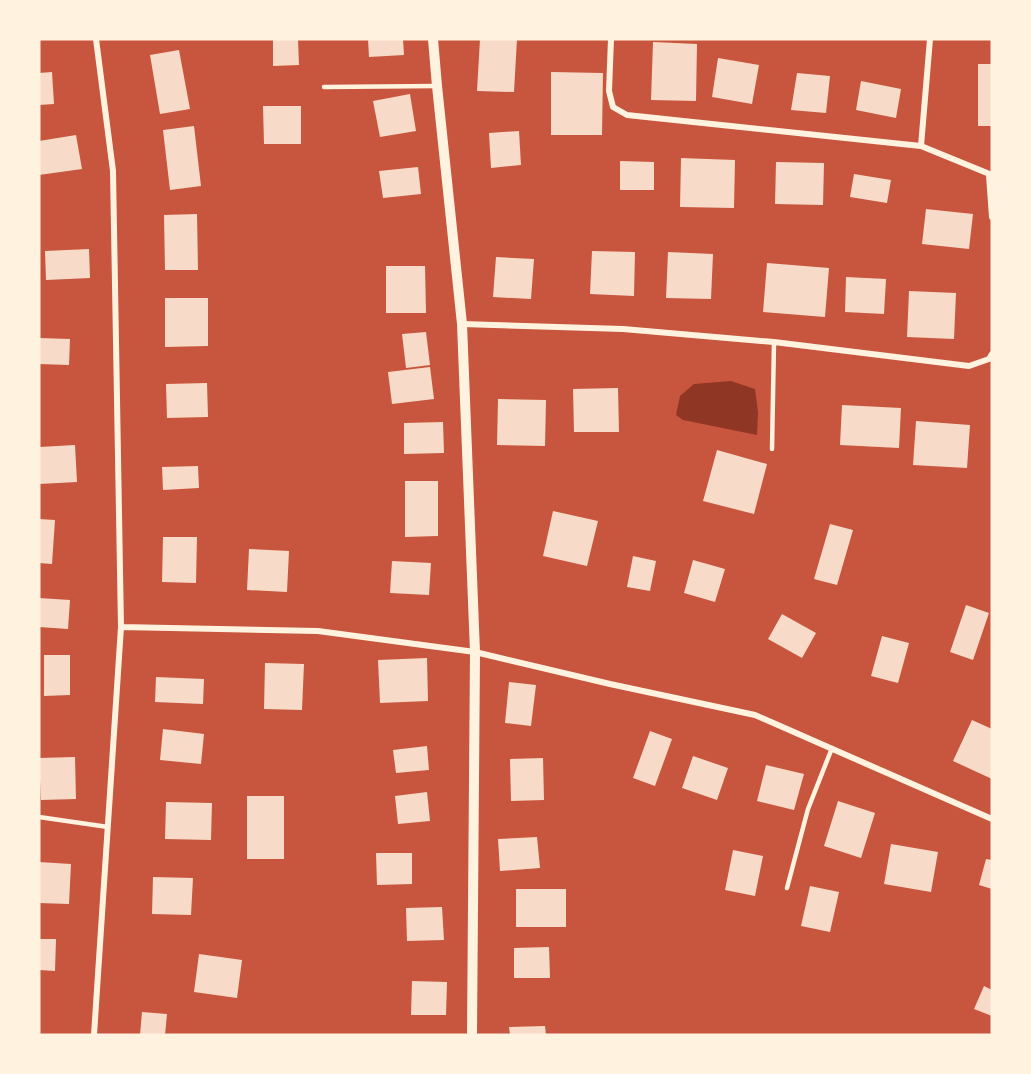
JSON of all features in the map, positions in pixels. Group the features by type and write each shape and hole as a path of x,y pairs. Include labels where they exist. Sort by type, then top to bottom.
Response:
{"street":[{"path":"94,1035 121,627 113,171 96,39"},
{"path":"434,39 462,324 475,652 472,1035"},
{"path":"611,39 609,91 613,107 627,115 921,146 991,175 992,217"},
{"path":"921,146 930,39"},
{"path":"462,324 623,329 774,342 969,366 989,359 992,354"},
{"path":"121,627 318,631 475,652 755,715 992,819"}],"lane":[{"path":"324,87 437,86"},
{"path":"772,449 774,342"},
{"path":"787,888 808,809 832,748"},
{"path":"39,817 108,827"}],"shaded area":[{"path":"731,381 755,389 758,412 757,435 683,420 676,415 680,396 694,384"}],"building":[{"path":"273,39 298,39 299,65 273,66"},
{"path":"368,39 403,39 404,55 369,57"},
{"path":"480,39 517,39 514,92 477,91"},
{"path":"653,42 697,44 696,101 651,100"},
{"path":"179,50 190,109 160,114 150,55"},
{"path":"718,58 759,65 752,104 712,97"},
{"path":"978,64 992,64 992,126 978,126"},
{"path":"52,72 54,104 39,105 39,73"},
{"path":"551,72 603,73 602,135 551,135"},
{"path":"797,73 830,76 826,113 791,110"},
{"path":"861,81 901,89 896,118 856,110"},
{"path":"410,94 416,131 380,137 373,101"},
{"path":"263,106 301,106 301,144 264,144"},
{"path":"194,126 201,186 170,190 163,130"},
{"path":"519,131 521,165 491,168 489,133"},
{"path":"76,135 82,169 39,175 39,141"},
{"path":"681,158 735,160 734,208 680,207"},
{"path":"620,161 654,162 654,190 620,190"},
{"path":"776,162 824,163 823,205 775,204"},
{"path":"418,167 421,194 383,198 379,171"},
{"path":"854,174 891,180 887,203 850,197"},
{"path":"926,209 973,214 969,249 922,244"},
{"path":"197,214 198,270 165,270 164,215"},
{"path":"89,249 90,278 46,280 45,251"},
{"path":"592,251 635,252 634,296 590,294"},
{"path":"668,252 713,254 711,299 666,298"},
{"path":"496,257 534,259 531,299 493,297"},
{"path":"767,263 829,268 825,317 763,312"},
{"path":"386,266 425,266 426,313 386,313"},
{"path":"846,277 886,279 884,314 845,312"},
{"path":"909,291 956,293 954,339 907,337"},
{"path":"165,298 208,298 208,346 165,347"},
{"path":"426,332 430,365 406,368 402,334"},
{"path":"39,338 70,339 69,365 39,364"},
{"path":"430,367 434,399 392,404 388,372"},
{"path":"207,383 208,417 167,418 166,384"},
{"path":"618,388 619,432 574,432 573,389"},
{"path":"498,399 546,400 545,446 497,445"},
{"path":"842,405 901,408 899,448 840,445"},
{"path":"916,421 970,425 967,468 913,465"},
{"path":"443,422 444,453 404,454 404,423"},
{"path":"75,445 77,482 39,484 39,447"},
{"path":"717,450 767,464 754,514 703,501"},
{"path":"198,466 199,488 163,490 162,467"},
{"path":"405,481 438,481 438,536 405,537"},
{"path":"553,511 598,521 587,566 543,556"},
{"path":"39,519 55,520 52,564 39,563"},
{"path":"830,524 853,530 837,585 814,579"},
{"path":"163,537 197,537 196,583 162,582"},
{"path":"249,549 289,551 287,592 247,590"},
{"path":"633,556 656,561 650,591 627,587"},
{"path":"693,560 725,569 715,602 684,593"},
{"path":"392,561 431,563 429,595 390,593"},
{"path":"39,598 70,600 68,629 39,627"},
{"path":"966,605 989,613 973,660 950,652"},
{"path":"782,614 816,633 802,658 768,639"},
{"path":"882,636 909,643 898,683 871,676"},
{"path":"44,655 70,655 70,695 44,696"},
{"path":"427,658 428,701 380,703 378,660"},
{"path":"265,663 304,664 302,710 264,709"},
{"path":"156,677 204,679 203,704 155,702"},
{"path":"509,682 536,685 531,726 505,723"},
{"path":"972,720 992,729 992,779 953,761"},
{"path":"163,729 204,734 201,764 160,760"},
{"path":"650,731 672,739 655,786 633,778"},
{"path":"427,746 429,770 396,773 393,750"},
{"path":"693,756 728,768 717,800 682,788"},
{"path":"75,757 76,799 41,800 39,758"},
{"path":"543,758 544,800 511,801 510,759"},
{"path":"766,765 804,774 794,810 757,801"},
{"path":"427,792 430,821 398,824 395,796"},
{"path":"247,796 284,796 284,859 247,859"},
{"path":"838,801 875,813 861,858 824,846"},
{"path":"166,802 212,803 211,840 165,839"},
{"path":"537,837 540,868 500,871 498,839"},
{"path":"891,844 938,852 931,892 884,884"},
{"path":"733,850 763,856 755,896 725,890"},
{"path":"376,853 412,853 412,884 377,885"},
{"path":"986,859 992,860 992,889 979,885"},
{"path":"39,862 71,864 69,904 39,903"},
{"path":"153,877 193,878 191,915 152,914"},
{"path":"810,886 839,892 830,932 801,926"},
{"path":"516,889 566,889 566,927 516,927"},
{"path":"442,907 444,940 407,941 406,908"},
{"path":"39,939 56,939 55,971 39,970"},
{"path":"549,947 550,978 514,978 514,948"},
{"path":"199,954 242,960 237,998 194,992"},
{"path":"412,981 447,982 446,1015 411,1015"},
{"path":"984,986 992,990 992,1016 974,1009"},
{"path":"142,1012 167,1014 165,1035 140,1035"},
{"path":"545,1026 546,1035 510,1035 509,1027"}]}
